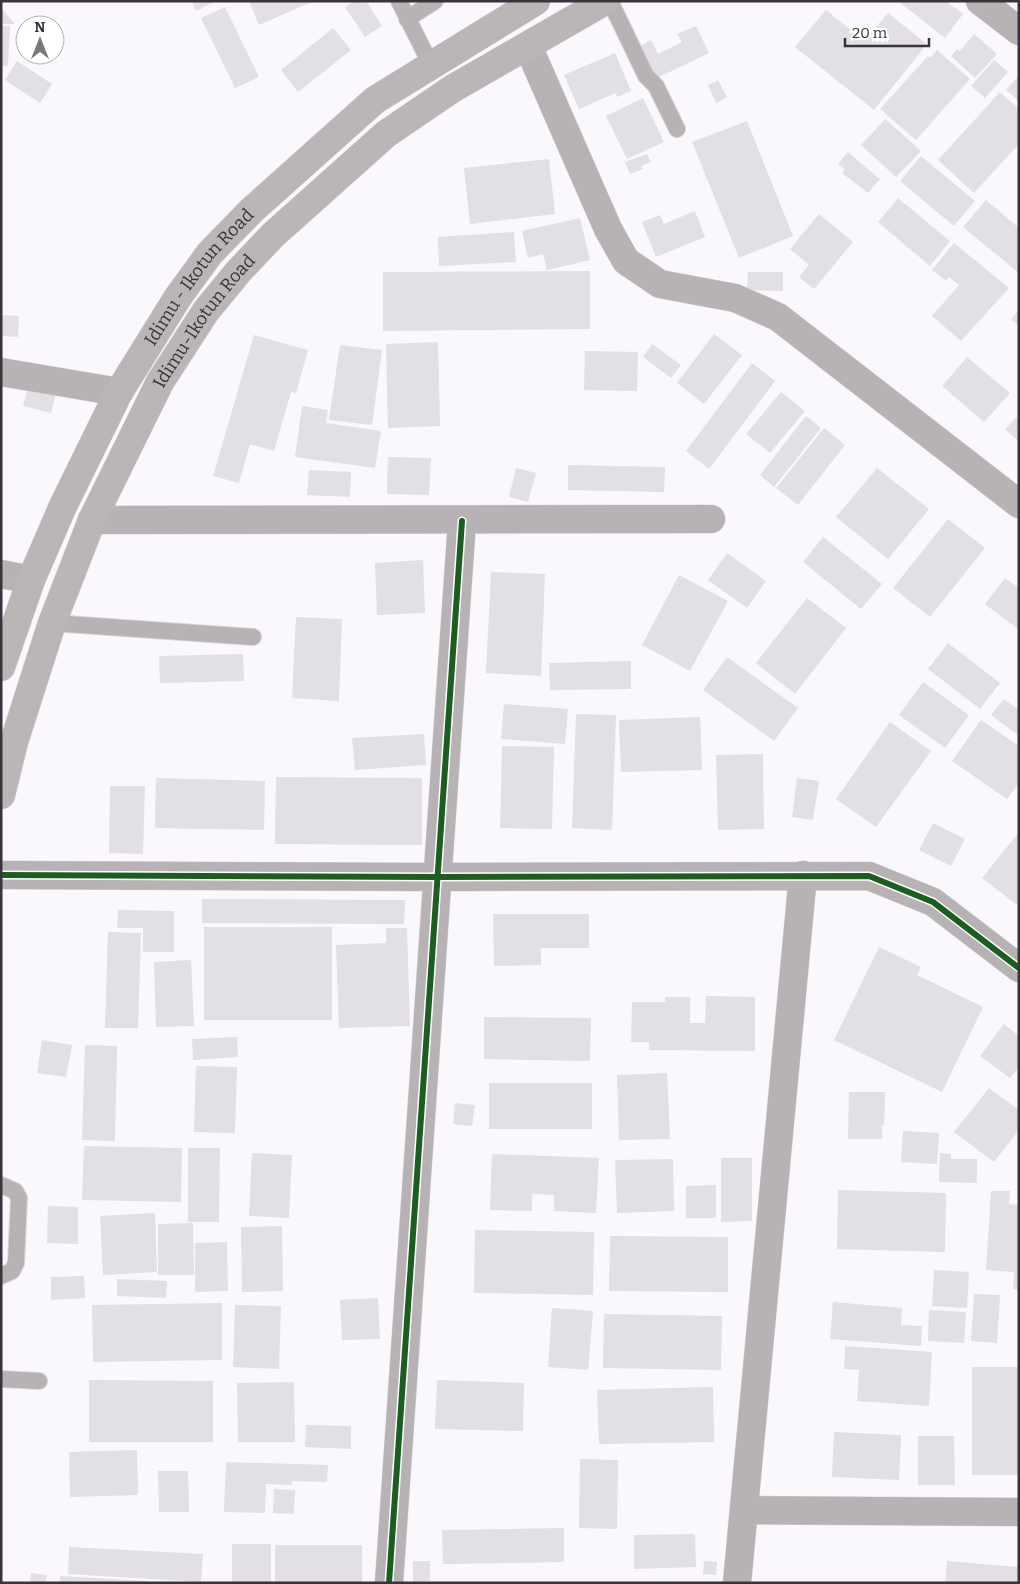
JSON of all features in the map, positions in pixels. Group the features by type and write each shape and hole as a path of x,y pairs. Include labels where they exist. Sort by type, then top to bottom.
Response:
{"main road":[{"name":"Idimu-Ikotun Road","path":"1,795 14,742 52,623 92,520 160,382 201,319 238,272 273,235 386,134 452,89 528,46 560,12 605,1"},
{"name":"Idimu - Ikotun Road","path":"1,667 31,580 63,506 119,392 178,297 210,253 252,210 374,100 527,4"}],"street":[{"path":"980,1 1019,31"},
{"path":"528,46 608,229 626,261 660,284 735,298 778,317 1019,504"},
{"path":"1,372 119,392"},
{"path":"92,520 462,521 711,519"},
{"path":"389,1583 462,521"},
{"path":"1,574 31,580"},
{"path":"1,875 869,876 933,902 1019,968"},
{"path":"737,1583 803,875"},
{"path":"744,1510 1019,1512"}],"lane":[{"path":"400,1 407,19 431,64"},
{"path":"407,19 435,1"},
{"path":"610,1 646,76 656,86 677,128"},
{"path":"52,623 253,637"},
{"path":"1,1185 15,1190 19,1198 16,1263 12,1271 1,1276"},
{"path":"1,1379 39,1381"}],"building":[{"path":"191,1 216,1 196,11"},
{"path":"249,1 314,1 259,25"},
{"path":"354,1 366,1 382,26 365,37 345,7"},
{"path":"898,1 946,1 963,14 945,38"},
{"path":"225,7 259,77 235,88 201,18"},
{"path":"1,8 15,24 1,24"},
{"path":"826,10 864,41 888,13 927,44 874,110 795,47"},
{"path":"1,26 10,26 8,66 1,66"},
{"path":"696,26 709,53 653,80 638,47 651,40 658,54 682,42 677,34"},
{"path":"333,28 351,50 298,92 281,70"},
{"path":"974,34 997,54 975,78 951,56 957,49 960,51"},
{"path":"937,50 970,79 916,140 880,109 928,56 930,58"},
{"path":"615,53 631,91 617,97 615,93 579,109 564,75"},
{"path":"994,60 1008,72 985,98 971,86"},
{"path":"15,64 23,65 52,84 40,103 5,80"},
{"path":"1019,75 1019,101 1006,90"},
{"path":"718,80 727,97 716,103 708,85"},
{"path":"1000,92 1019,109 1019,144 974,193 938,160"},
{"path":"643,98 664,142 627,159 606,116"},
{"path":"885,119 921,151 896,177 861,145"},
{"path":"747,121 793,236 739,258 692,142"},
{"path":"848,152 880,179 868,193 842,173 845,169 838,164"},
{"path":"647,154 651,162 641,166 643,169 630,174 625,162"},
{"path":"921,156 975,201 954,226 900,181"},
{"path":"549,159 555,214 470,224 464,168"},
{"path":"898,198 950,241 930,266 878,222"},
{"path":"986,200 1019,228 1019,273 963,227"},
{"path":"695,211 705,237 656,257 642,222 660,215 664,224"},
{"path":"819,214 853,242 814,289 799,277 809,265 790,249"},
{"path":"580,218 590,260 547,270 543,254 528,258 522,231"},
{"path":"514,232 516,262 439,266 438,237"},
{"path":"954,243 1009,288 961,341 932,316 959,285 949,277 946,281 932,270"},
{"path":"590,271 590,329 383,331 383,272"},
{"path":"748,272 783,272 783,291 747,290"},
{"path":"1019,309 1019,325 1011,320"},
{"path":"1,315 19,316 18,337 1,336"},
{"path":"714,334 742,355 704,404 677,383"},
{"path":"254,335 308,350 296,393 291,392 274,451 250,444 239,483 213,476"},
{"path":"438,342 440,426 388,428 386,344"},
{"path":"652,344 681,365 671,378 643,357"},
{"path":"340,345 382,350 372,425 329,420"},
{"path":"585,351 638,352 637,391 584,390"},
{"path":"967,357 1010,393 984,422 942,386"},
{"path":"752,363 775,381 709,469 686,451"},
{"path":"28,386 56,393 51,413 23,406"},
{"path":"781,392 805,411 770,453 746,434"},
{"path":"302,406 328,410 326,423 381,431 375,468 295,457"},
{"path":"1019,415 1019,442 1005,429"},
{"path":"806,416 821,428 774,487 760,475"},
{"path":"824,428 845,445 798,505 776,488"},
{"path":"388,457 431,458 429,495 387,494"},
{"path":"568,465 665,467 664,492 568,490"},
{"path":"516,468 536,473 528,502 509,497"},
{"path":"877,468 929,509 888,559 836,517"},
{"path":"309,470 351,472 350,497 307,495"},
{"path":"948,519 985,548 930,617 893,588"},
{"path":"823,537 882,584 861,609 803,562"},
{"path":"727,553 766,581 747,608 708,580"},
{"path":"423,560 425,613 377,615 375,563"},
{"path":"491,572 545,574 541,676 486,673"},
{"path":"679,575 728,601 690,671 642,645"},
{"path":"1005,578 1019,588 1019,630 985,604"},
{"path":"807,598 846,628 795,694 756,663"},
{"path":"296,617 342,619 339,701 292,698"},
{"path":"948,643 1000,683 980,709 928,669"},
{"path":"243,654 244,681 160,683 159,656"},
{"path":"727,657 798,708 774,741 703,690"},
{"path":"631,661 631,689 550,690 549,663"},
{"path":"923,682 969,715 945,748 899,715"},
{"path":"1004,699 1019,710 1019,736 991,715"},
{"path":"504,704 568,709 565,744 501,739"},
{"path":"576,714 616,715 612,830 572,828"},
{"path":"700,717 702,770 621,772 619,720"},
{"path":"981,720 1019,746 1019,783 1007,799 952,761"},
{"path":"890,722 931,751 876,827 836,799"},
{"path":"424,734 426,765 355,770 352,738"},
{"path":"502,746 554,747 552,829 500,828"},
{"path":"763,754 764,829 718,830 716,755"},
{"path":"276,777 422,778 422,845 275,844"},
{"path":"156,778 265,781 264,830 155,828"},
{"path":"797,778 819,781 813,820 792,817"},
{"path":"110,786 145,786 143,854 109,853"},
{"path":"933,823 965,839 951,866 919,850"},
{"path":"1019,832 1019,903 1017,905 982,878"},
{"path":"202,899 405,900 404,924 202,923"},
{"path":"118,910 174,911 174,952 143,952 143,928 117,928"},
{"path":"493,914 589,914 589,948 541,948 541,965 494,966"},
{"path":"204,927 332,927 332,1020 204,1020"},
{"path":"386,928 407,928 410,1026 339,1028 336,945 386,943"},
{"path":"108,932 141,933 138,1028 105,1028"},
{"path":"879,947 921,967 917,975 983,1007 942,1092 834,1040"},
{"path":"191,960 194,1026 156,1027 154,962"},
{"path":"706,996 755,997 755,1051 649,1050 649,1042 631,1042 632,1002 665,1002 665,997 690,997 690,1023 705,1023"},
{"path":"484,1017 591,1018 590,1061 484,1059"},
{"path":"1004,1024 1019,1036 1019,1067 1010,1078 980,1056"},
{"path":"237,1037 238,1057 193,1060 192,1039"},
{"path":"42,1040 72,1045 66,1077 37,1073"},
{"path":"85,1045 117,1046 115,1141 82,1140"},
{"path":"196,1066 237,1067 235,1133 194,1132"},
{"path":"667,1073 670,1139 619,1140 617,1075"},
{"path":"489,1083 592,1083 592,1129 489,1129"},
{"path":"989,1088 1019,1110 1019,1130 994,1162 954,1132"},
{"path":"849,1092 885,1092 882,1139 848,1139"},
{"path":"455,1103 475,1105 472,1126 453,1124"},
{"path":"903,1131 939,1133 937,1164 901,1162"},
{"path":"84,1146 182,1148 181,1202 82,1200"},
{"path":"188,1148 220,1148 219,1222 188,1222"},
{"path":"252,1153 292,1155 289,1218 249,1216"},
{"path":"940,1153 951,1154 951,1159 977,1159 977,1183 939,1182"},
{"path":"492,1154 599,1158 596,1213 554,1211 554,1195 532,1194 532,1211 490,1210"},
{"path":"721,1158 752,1158 752,1221 721,1222"},
{"path":"673,1159 674,1211 617,1213 615,1160"},
{"path":"716,1185 716,1218 686,1218 686,1186"},
{"path":"838,1190 946,1193 945,1252 837,1249"},
{"path":"991,1191 1010,1191 1009,1204 1019,1205 1019,1290 1013,1289 1014,1272 986,1270"},
{"path":"48,1206 78,1207 78,1244 47,1243"},
{"path":"155,1213 157,1272 103,1275 100,1216"},
{"path":"193,1223 194,1275 158,1275 158,1224"},
{"path":"282,1226 283,1291 242,1292 241,1227"},
{"path":"475,1230 594,1232 593,1295 474,1293"},
{"path":"610,1236 728,1237 728,1292 609,1291"},
{"path":"227,1242 228,1291 195,1292 195,1243"},
{"path":"934,1270 969,1272 967,1308 932,1306"},
{"path":"84,1276 85,1298 51,1300 51,1277"},
{"path":"117,1279 167,1281 166,1298 117,1296"},
{"path":"974,1294 1000,1295 997,1343 971,1341"},
{"path":"378,1298 380,1339 342,1340 340,1300"},
{"path":"833,1302 902,1308 901,1325 922,1326 921,1346 830,1339"},
{"path":"222,1303 222,1360 93,1362 92,1305"},
{"path":"235,1305 281,1306 279,1369 233,1367"},
{"path":"552,1308 593,1311 588,1370 548,1367"},
{"path":"929,1310 966,1312 964,1343 928,1341"},
{"path":"604,1314 722,1316 721,1370 603,1368"},
{"path":"845,1346 932,1352 929,1406 857,1401 859,1370 844,1369"},
{"path":"972,1367 1018,1367 1018,1475 972,1475"},
{"path":"89,1380 213,1381 213,1442 89,1442"},
{"path":"437,1380 524,1383 523,1431 435,1429"},
{"path":"294,1382 295,1442 238,1442 237,1383"},
{"path":"713,1387 714,1442 599,1444 597,1390"},
{"path":"306,1425 351,1426 351,1449 305,1447"},
{"path":"834,1432 901,1435 899,1480 832,1477"},
{"path":"918,1436 954,1436 955,1485 918,1485"},
{"path":"137,1450 138,1495 70,1497 69,1452"},
{"path":"580,1459 618,1460 617,1529 579,1528"},
{"path":"226,1462 328,1465 327,1482 292,1481 292,1485 266,1484 265,1513 224,1512"},
{"path":"158,1471 188,1471 189,1512 159,1512"},
{"path":"274,1489 295,1490 294,1514 273,1513"},
{"path":"564,1528 564,1562 443,1564 442,1530"},
{"path":"695,1534 696,1567 634,1569 634,1535"},
{"path":"232,1544 271,1544 271,1583 232,1583"},
{"path":"275,1545 362,1545 362,1583 275,1583"},
{"path":"69,1547 203,1554 201,1582 68,1574"},
{"path":"413,1561 430,1561 430,1581 413,1582"},
{"path":"704,1561 717,1562 716,1575 703,1574"},
{"path":"947,1561 1019,1567 1018,1583 945,1583"},
{"path":"31,1573 47,1575 46,1583 30,1583"},
{"path":"60,1576 147,1581 147,1583 60,1583"}],"cycle path":[{"path":"389,1583 462,521"},
{"path":"1,875 869,876 933,902 1019,968"}]}
